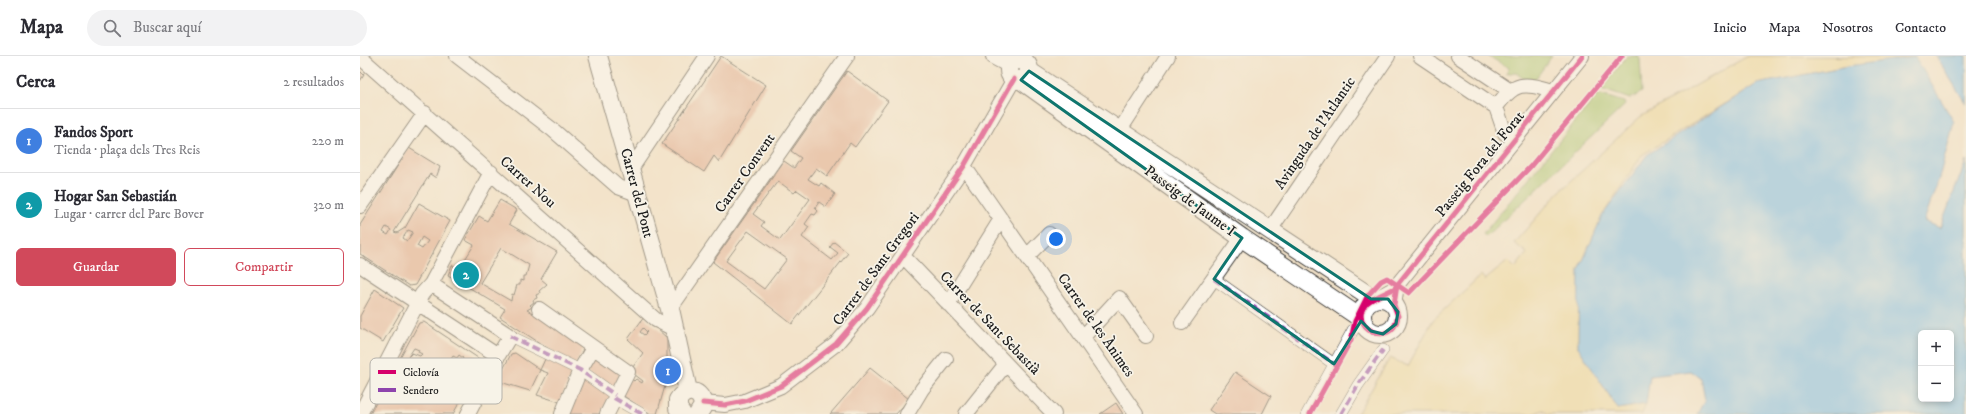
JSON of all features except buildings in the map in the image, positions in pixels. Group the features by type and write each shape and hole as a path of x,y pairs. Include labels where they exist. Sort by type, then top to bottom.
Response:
{"street":[{"path":"457,56 553,130 618,187 637,194"},
{"name":"Carrer del Pont","path":"598,56 676,330 688,391"},
{"path":"631,169 707,56"},
{"name":"Carrer Convent","path":"670,309 847,56"},
{"path":"1120,130 1168,56"},
{"name":"Avinguda de l'Atlantic","path":"1270,230 1388,56"},
{"path":"1420,56 1496,107 1505,133 1514,140"},
{"path":"1458,56 1509,90"},
{"name":"Passeig Fora del Forat","path":"1374,298 1397,287 1582,56"},
{"name":"Carrer Nou","path":"360,57 425,113 656,320 676,330"},
{"name":"Passeig de Jaume I","path":"1017,67 1120,130 1374,298"},
{"name":"Passeig de Jaume I","path":"1017,67 1242,238 1359,323"},
{"name":"Carrer de Sant Gregori","path":"701,409 738,402 782,386 836,344 867,308 964,166 1017,67"},
{"path":"1496,107 1509,90 1531,85 1554,91"},
{"path":"360,206 425,113"},
{"name":"Carrer de les Ànimes","path":"964,166 1136,414"},
{"path":"389,358 422,294 431,284 491,172"},
{"path":"948,304 1001,219"},
{"path":"1027,256 1048,234"},
{"path":"1182,323 1242,238"},
{"name":"Carrer de Sant Sebastià","path":"903,256 1005,365 1054,414"},
{"path":"360,265 498,356 510,336"},
{"path":"1214,279 1334,364"},
{"path":"431,284 510,336 580,370 642,414"},
{"name":"Passeig Fora del Forat","path":"1394,305 1397,287"},
{"name":"Carrer de les Ànimes","path":"1083,337 1119,298 1146,336"},
{"path":"1307,414 1334,364 1359,323 1364,306 1374,298 1388,299 1398,312 1398,320 1393,328 1383,334 1374,333 1359,323"},
{"path":"538,309 628,372 607,414"},
{"path":"562,414 580,370 593,348"},
{"path":"1341,414 1358,385 1383,350"},
{"path":"911,413 922,389 946,359"},
{"path":"966,414 1005,365"},
{"path":"682,414 678,408 678,400 688,391 698,394 701,409"},
{"path":"360,414 370,395"},
{"path":"468,414 473,404"}],"highlighted area":[{"path":"1029,71 1371,299 1388,299 1398,312 1396,324 1383,334 1371,331 1361,321 1334,364 1214,279 1242,238 1021,80"}],"green space":[{"path":"1488,56 1552,56 1531,85 1515,72 1506,74 1509,68"},
{"path":"1627,56 1638,56 1640,59 1642,92 1630,99 1601,89"},
{"path":"1598,94 1624,102 1625,105 1486,237 1483,234"}],"sand":[{"path":"1748,56 1915,57 1842,67 1757,84 1642,155 1602,216 1579,270 1578,347 1618,409 1646,404 1642,414 1548,414 1543,410 1533,414 1357,414 1390,358 1408,366 1433,320 1481,275 1485,280 1508,261 1515,268 1527,253 1514,243 1557,194 1640,117"}],"water":[{"path":"1936,56 1966,56 1966,104"},
{"path":"1915,57 1954,122 1939,178 1924,221 1940,228 1966,161 1966,414 1697,414 1705,400 1701,378 1691,371 1650,376 1646,404 1618,409 1578,347 1579,270 1602,216 1647,155 1757,84 1848,66"}],"marked path":[{"path":"1214,279 1334,364"},
{"path":"510,336 580,370 615,395"},
{"path":"1341,414 1358,385 1383,350"},
{"path":"614,398 642,414"}],"cycle path":[{"path":"1397,287 1394,289 1369,301 1362,311 1362,319 1366,326 1372,331 1380,334 1388,332 1394,327 1398,316 1394,305 1397,285 1582,56"},
{"path":"1310,414 1351,340 1355,321 1368,295 1381,281 1387,278 1409,293 1530,167 1622,56"},
{"path":"703,403 725,405 745,401 781,386 836,344 867,308 964,166 1014,79"}],"place":[{"name":"Hogar San Sebastián","path":"466,275"},
{"name":"Fandos Sport","path":"668,371"}]}
